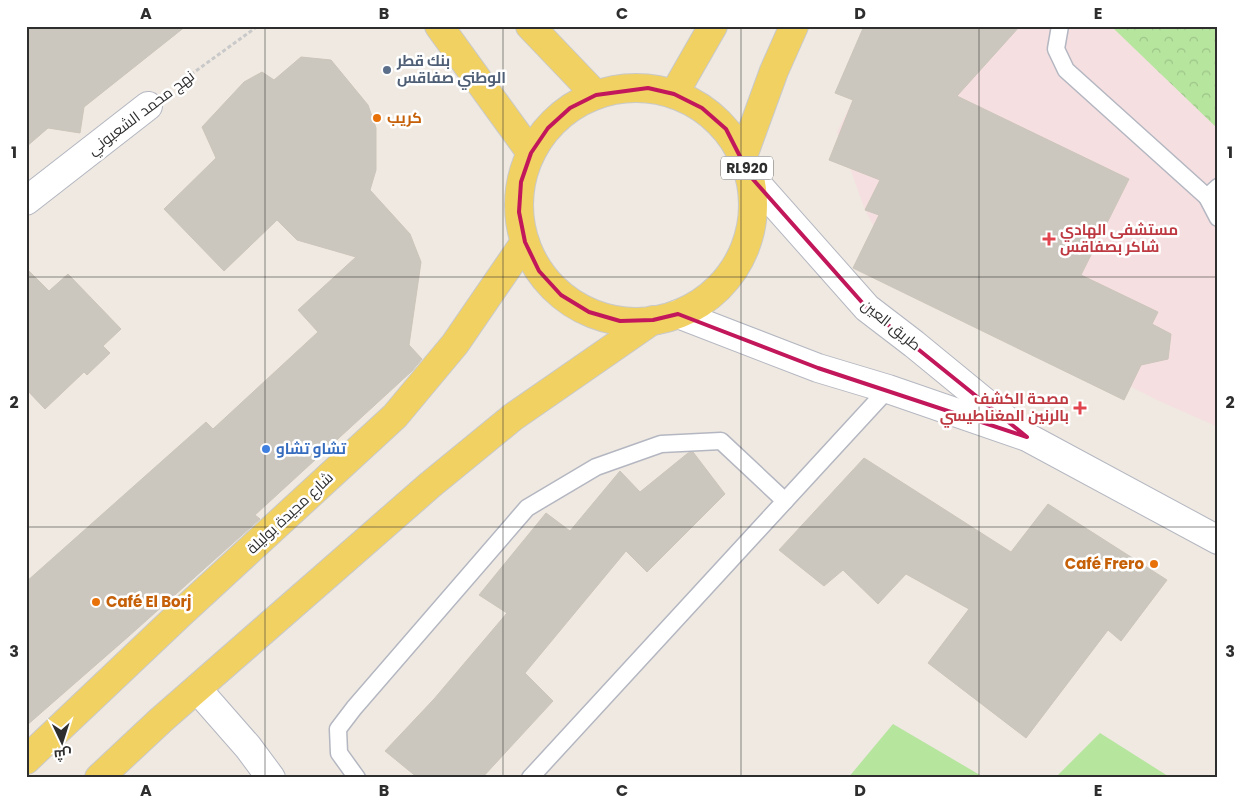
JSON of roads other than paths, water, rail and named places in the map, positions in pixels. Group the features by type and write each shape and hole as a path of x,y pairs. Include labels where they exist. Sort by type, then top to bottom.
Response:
{"main road":[{"path":"439,26 531,153"},
{"path":"530,26 596,95"},
{"path":"674,94 713,26"},
{"path":"746,166 774,72 794,26"},
{"name":"RL920","path":"648,88 674,94 702,108 726,129 746,166 754,204 750,232 740,259 724,282 703,301 665,317 620,320 589,312 561,294 539,271 525,242 519,212 522,182 531,153 548,128 570,108 596,95 622,89 648,88"},
{"name":"نهج محمد الشعبوني","path":"26,201 148,106"},
{"name":"طريق العين","path":"746,166 867,308 1027,437"},
{"name":"شارع مجيدة بوليلة","path":"26,760 180,614 396,416 455,344 525,242"},
{"path":"99,778 161,720 198,690 430,485 513,417 665,317"},
{"name":"طريق العين","path":"665,317 818,368 888,389 1027,437 1218,540"},
{"path":"198,690 248,747 271,778"},
{"path":"112,778 161,720"}],"lane":[{"path":"1060,26 1056,49 1066,70 1212,192 1218,218"},
{"path":"530,778 888,389"},
{"path":"357,778 339,753 338,729 527,508 596,467 661,444 720,441 785,501"}],"place":[{"name":"بنك قطر الوطني صفاقس","path":"387,70"},
{"name":"كريب","path":"377,118"},
{"name":"مستشفى الهادي شاكر بصفاقس","path":"1049,239"},
{"name":"مصحة الكشف بالرنين المغناطيسي","path":"1080,408"},
{"name":"تشاو تشاو","path":"266,449"},
{"name":"Café Frero","path":"1154,564"},
{"name":"Café El Borj","path":"96,602"}]}
